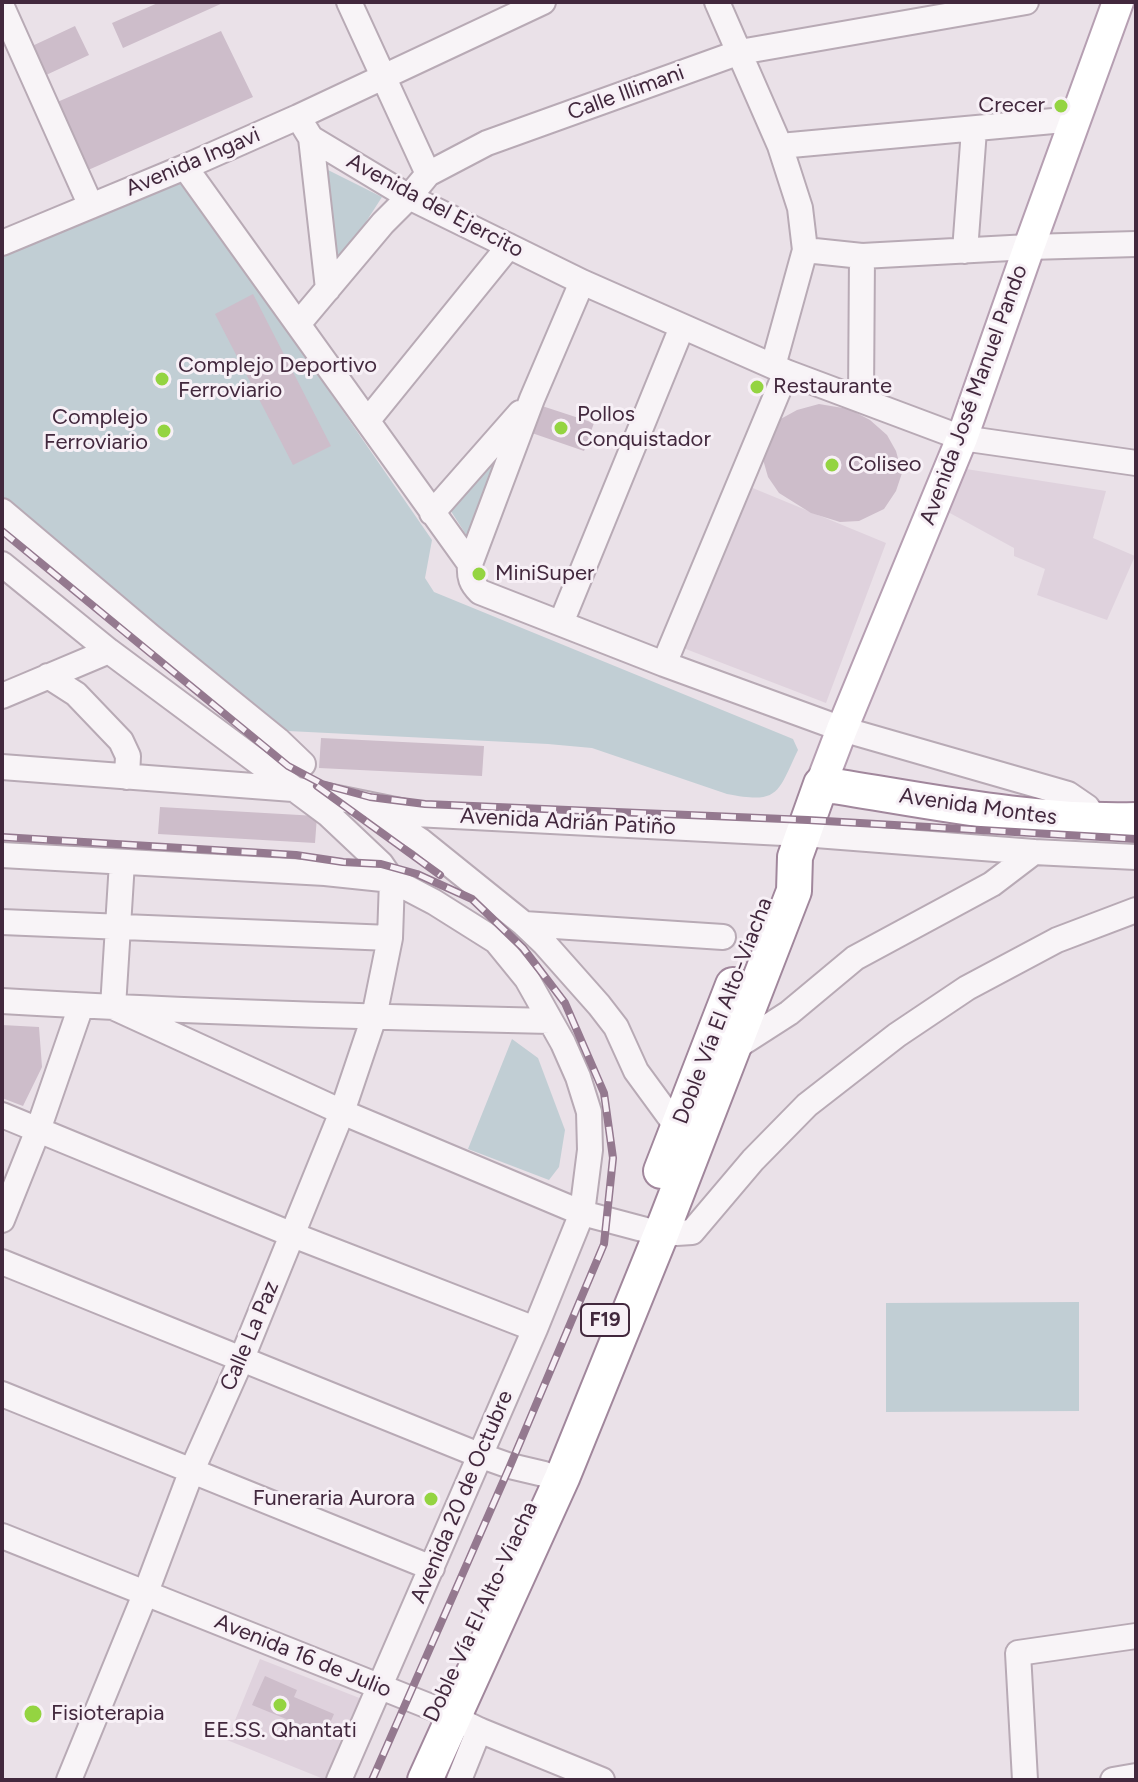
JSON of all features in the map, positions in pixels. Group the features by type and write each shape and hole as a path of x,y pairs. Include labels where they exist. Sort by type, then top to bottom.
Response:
{"highway":[{"name":"Avenida Montes","path":"821,784 1002,813 1097,821 1136,820"},
{"name":"F19","path":"799,845 821,784"},
{"name":"Doble Vía El Alto-Viacha","path":"403,1780 456,1719 544,1474 733,1049 794,891 799,845"},
{"name":"Doble Vía El Alto-Viacha","path":"425,1780 456,1719 562,1478 651,1231 677,1127 773,883 799,845"}],"main road":[{"name":"Avenida José Manuel Pando","path":"821,784 962,438 1118,2"}],"street":[{"path":"349,2 428,174"},
{"name":"Avenida Ingavi","path":"2,243 298,117 543,2"},
{"path":"664,664 779,369 805,250 800,208 780,146 717,2"},
{"name":"Calle Illimani","path":"299,323 428,174 487,143 740,52 1026,2"},
{"path":"2,7 91,206"},
{"name":"Avenida del Ejercito","path":"298,117 311,138 409,197 582,282 779,369 962,438 1136,463"},
{"path":"780,146 1075,119"},
{"path":"965,251 974,130"},
{"path":"311,138 328,289"},
{"path":"185,167 368,420 432,513 480,592 842,729 1068,794 1087,807 1097,821"},
{"path":"805,250 862,256 1136,244"},
{"path":"368,420 509,246"},
{"path":"861,399 862,256"},
{"path":"471,574 532,399 582,282"},
{"path":"561,623 682,327"},
{"path":"432,513 532,399"},
{"path":"2,511 303,764"},
{"path":"2,564 12,586 109,651 328,814 381,864 392,880"},
{"path":"2,696 109,651"},
{"path":"48,676 76,694 121,741 128,756 127,777"},
{"name":"Avenida Adrián Patiño","path":"2,767 293,789 415,814 799,845 1136,857"},
{"path":"365,804 421,841 544,943 616,1027 636,1071 677,1127"},
{"path":"733,1049 789,1013 855,958 992,884 1034,852"},
{"path":"2,855 325,873 392,880"},
{"path":"113,1007 122,862"},
{"name":"Calle La Paz","path":"69,1780 192,1470 242,1358 342,1112 374,1017 390,938 392,880"},
{"name":"Avenida 20 de Octubre","path":"339,1780 535,1329 582,1213 590,1150 589,1112 578,1077 527,979 496,941 392,880"},
{"path":"113,1007 342,1112 582,1213 651,1231 692,1232 753,1160 807,1105 897,1035 967,988 1057,940 1136,910"},
{"path":"2,922 390,938"},
{"path":"524,924 723,937"},
{"path":"2,1001 374,1017 550,1021"},
{"path":"2,1220 38,1130 81,1006"},
{"path":"2,1115 293,1235 535,1329"},
{"path":"2,1262 479,1455 544,1474"},
{"path":"2,1394 432,1568"},
{"name":"Avenida 16 de Julio","path":"2,1536 602,1780"},
{"path":"1025,1780 1018,1653 1136,1636"},
{"path":"456,1719 459,1780"},
{"path":"1113,1780 1136,1776"}],"shaded area":[{"path":"322,167 382,197 337,267"},
{"name":"Complejo Deportivo Ferroviario","path":"181,180 432,540 425,578 434,592 793,739 798,750 774,792 757,798 727,794 592,748 288,731 273,725 2,506 2,253"},
{"path":"518,420 472,544 447,505"},
{"path":"966,469 1106,491 1093,538 1135,556 1107,620 1037,595 1045,569 1014,556 1014,548 948,512"},
{"path":"743,484 886,543 826,703 678,646"},
{"path":"512,1039 538,1058 565,1130 559,1167 549,1180 468,1149"},
{"path":"1079,1302 1079,1411 886,1412 886,1303"},
{"path":"260,1659 362,1699 326,1780 227,1740"}],"building":[{"path":"160,2 225,2 123,48 112,23"},
{"path":"75,26 89,55 44,76 30,47"},
{"path":"221,31 253,97 86,171 55,103"},
{"path":"253,294 331,446 293,465 215,314"},
{"name":"Coliseo","path":"819,404 849,409 870,420 887,435 896,451 902,473 896,491 884,509 859,521 840,522 811,513 779,493 768,477 762,456 777,421 797,410"},
{"name":"Pollos Conquistador","path":"539,405 594,423 584,451 529,432"},
{"path":"321,738 484,746 482,776 319,768"},
{"path":"160,807 317,816 315,843 158,834"},
{"path":"2,1025 39,1027 42,1067 23,1106 2,1098"},
{"path":"265,1676 297,1690 294,1697 334,1714 325,1735 252,1705"}],"railway":[{"path":"2,531 288,766 322,784 370,797 425,804 808,820 1136,839"},
{"path":"317,786 440,875"},
{"path":"2,837 296,855 381,864 417,874 472,899 523,948 565,1003 604,1093 613,1158 604,1244 372,1780"}],"place":[{"name":"Crecer","path":"1061,106"},
{"name":"Complejo Deportivo Ferroviario","path":"162,379"},
{"name":"Restaurante","path":"757,387"},
{"name":"Pollos Conquistador","path":"561,428"},
{"name":"Complejo Ferroviario","path":"164,431"},
{"name":"Coliseo","path":"832,465"},
{"name":"MiniSuper","path":"479,574"},
{"name":"Funeraria Aurora","path":"431,1499"},
{"name":"EE.SS. Qhantati","path":"280,1705"},
{"name":"Fisioterapia","path":"33,1714"}]}
